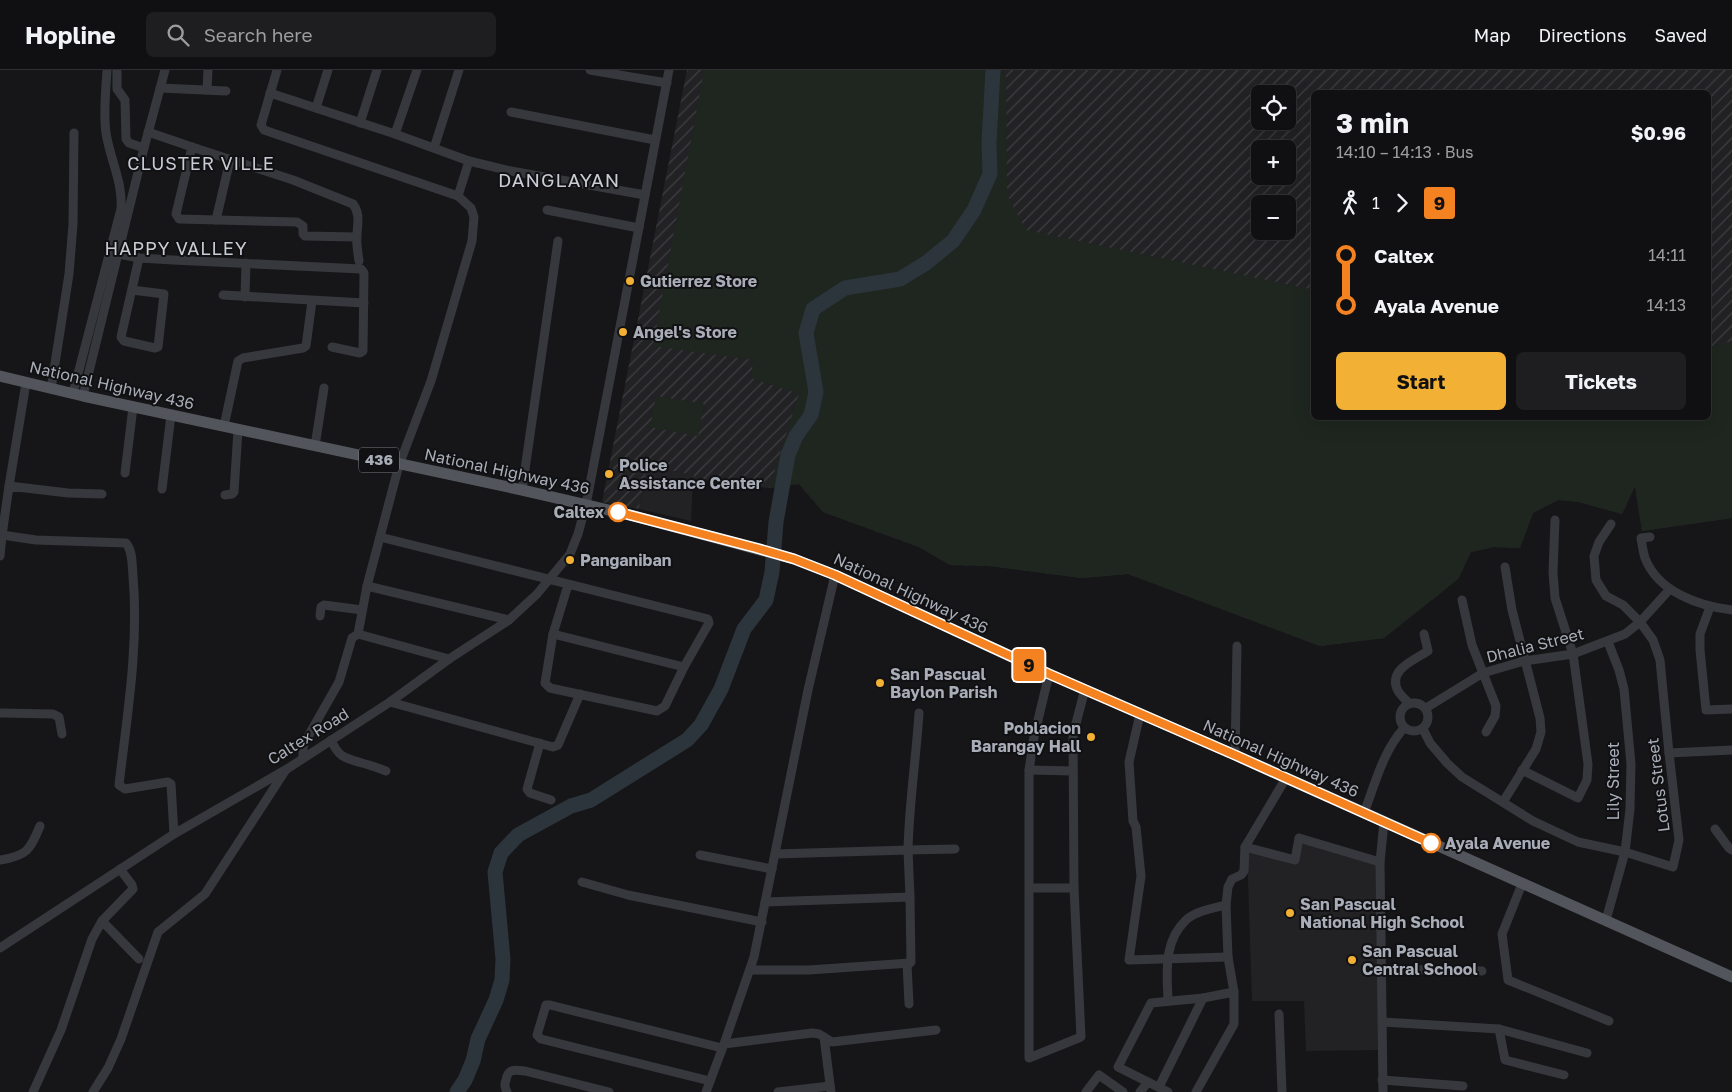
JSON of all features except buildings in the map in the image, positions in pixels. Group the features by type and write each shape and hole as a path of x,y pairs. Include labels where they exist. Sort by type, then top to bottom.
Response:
{"main road":[{"name":"National Highway 436","path":"0,376 238,430 522,490 634,516 794,559 835,575 1049,674 1732,977"}],"street":[{"path":"78,395 121,209 119,181 106,134 107,70"},
{"path":"117,70 116,89 125,100 126,139 129,143 144,148"},
{"path":"78,395 119,254 165,70"},
{"path":"207,90 208,70"},
{"path":"277,70 261,125 264,130 458,196 472,208 474,217 472,241 431,381 400,465 367,586 358,634 352,638 339,682 306,740 304,758"},
{"path":"316,108 328,70"},
{"path":"360,123 376,70"},
{"path":"395,134 417,70"},
{"path":"434,148 460,70"},
{"path":"590,70 667,83"},
{"name":"Caltex Road","path":"0,948 174,834 287,769 390,702 449,659 509,620 537,594 570,554 586,505 669,70"},
{"path":"160,88 226,91"},
{"path":"270,93 395,134 469,161 511,171 646,195"},
{"path":"511,112 655,140"},
{"path":"148,132 293,180 353,204 358,216 356,237 359,261"},
{"path":"51,389 69,274 73,224 74,133"},
{"path":"192,147 176,214 176,217 179,219 297,222 303,226 303,234 305,236 356,237"},
{"path":"216,220 230,160"},
{"path":"458,196 469,161"},
{"path":"547,210 639,228"},
{"path":"522,490 558,241"},
{"path":"119,254 139,258 361,269 364,273 363,351 360,353 332,347"},
{"path":"132,290 164,294 158,347 155,348 122,339 121,337 139,258"},
{"path":"245,298 246,263"},
{"path":"223,295 245,298 364,303"},
{"path":"224,426 238,361 243,358 306,346 312,301"},
{"path":"0,556 26,383"},
{"path":"315,446 324,388"},
{"path":"125,473 133,407"},
{"path":"162,489 171,415"},
{"path":"225,495 234,492 238,430"},
{"path":"10,486 68,493 102,494"},
{"path":"1522,770 1578,798 1588,780 1588,764 1573,654 1555,598 1553,572 1555,520"},
{"name":"Lotus Street","path":"1423,729 1430,743 1462,777 1533,821 1578,842 1624,852 1673,867 1680,840 1668,753 1660,660 1654,640 1640,622 1623,605 1606,596 1596,580 1594,556 1599,542 1612,524"},
{"path":"2,535 36,540 126,543 128,545 134,585 134,637 119,785 125,789 168,782 171,784 174,834"},
{"path":"380,537 549,581 568,585 708,619 709,623 665,706 657,711 550,688 545,682 553,634 568,585"},
{"path":"1650,537 1641,538 1644,557 1652,572 1670,589 1690,600 1710,607 1732,610"},
{"path":"1503,802 1536,749 1541,732 1540,718 1512,610 1505,568"},
{"path":"706,1092 750,970 762,922 808,690 835,575"},
{"path":"367,586 509,620"},
{"name":"Dhalia Street","path":"1426,708 1483,673 1524,661 1573,654 1625,634 1640,622 1670,589"},
{"path":"1462,600 1472,645 1496,706 1495,716 1486,732"},
{"path":"320,616 321,607 324,605 362,610"},
{"path":"1710,607 1700,634 1706,710 1732,709"},
{"path":"358,634 449,659"},
{"path":"553,634 684,667"},
{"path":"1409,704 1398,691 1395,679 1400,669 1428,651 1424,634"},
{"name":"Lily Street","path":"1606,920 1624,852 1630,809 1631,764 1624,689 1620,670 1608,642"},
{"path":"1235,755 1237,646"},
{"path":"1049,674 1028,770 1029,1058 1080,1037 1074,888 1073,735 1085,689"},
{"path":"390,702 553,747 558,745 580,694"},
{"path":"1418,703 1426,708 1428,717 1426,726 1423,729 1413,732 1404,728 1399,719 1405,706 1418,703"},
{"path":"0,713 53,714 59,717 62,734"},
{"path":"750,970 809,970 907,964 911,962 908,824 918,746 919,713"},
{"path":"1140,714 1129,762 1132,821 1136,827 1141,876 1129,960 1228,957"},
{"path":"1364,813 1387,752 1394,739 1404,728"},
{"path":"331,740 335,750 348,760 386,770"},
{"path":"540,744 527,789 530,793 551,800"},
{"path":"1668,753 1732,750"},
{"path":"93,1092 108,1068 121,1039 158,932 204,894 287,769"},
{"path":"1028,770 1073,771"},
{"path":"1196,1092 1234,1024 1234,992 1228,957 1226,905 1228,888 1232,879 1241,875 1244,871 1245,847 1286,778"},
{"path":"1383,1092 1380,862 1384,822"},
{"path":"0,860 22,854 32,846 40,826"},
{"path":"1715,829 1732,850"},
{"path":"1245,847 1295,860 1299,838 1380,862"},
{"path":"776,854 955,849"},
{"path":"700,854 772,869"},
{"path":"33,1092 61,1030 92,939 102,921 133,889 120,869"},
{"path":"582,882 628,895 762,922"},
{"path":"1522,884 1502,934 1508,980 1609,1021"},
{"path":"1028,888 1074,888"},
{"path":"765,902 910,897"},
{"path":"1168,1000 1167,960 1171,940 1187,919 1206,910 1226,905"},
{"path":"102,921 139,960"},
{"path":"907,964 909,1004"},
{"path":"1382,969 1482,971"},
{"path":"1203,998 1164,1090 1118,1068 1151,1003 1203,998 1234,992"},
{"path":"710,1081 541,1039 537,1035 546,1005 723,1046 812,1033 819,1034 832,1042 936,1030"},
{"path":"1279,1014 1282,1092"},
{"path":"1383,1022 1499,1029 1587,1053"},
{"path":"1499,1029 1506,1060 1564,1075"},
{"path":"778,1092 831,1089 824,1037"},
{"path":"507,1092 505,1084 507,1073 515,1070 609,1092"},
{"path":"1086,1092 1099,1075 1124,1092"},
{"path":"1382,1080 1463,1086"},
{"path":"1140,1092 1148,1082"}],"shaded area":[{"path":"687,70 1732,70 1732,518 1642,531 1635,486 1622,514 1579,502 1558,500 1533,513 1520,548 1494,547 1471,552 1458,579 1384,638 1320,646 1128,574 1082,578 990,566 950,565 919,547 823,512 799,484 769,488 693,479 694,475 647,466 639,509 602,502"},
{"path":"704,70 985,70 1006,75 1007,195 1026,230 1311,289 1311,420 1711,420 1711,346 1732,341 1732,518 1642,531 1635,486 1622,514 1579,502 1558,500 1533,513 1520,548 1494,547 1471,552 1458,579 1384,638 1320,646 1128,574 1082,578 990,566 950,565 919,547 823,512 799,484 769,488 799,394 751,378 753,360 653,346"},
{"path":"656,396 704,404 698,436 650,427"},
{"path":"647,466 695,475 693,479 691,521 639,509"},
{"path":"1302,841 1377,862 1381,1050 1306,1051 1304,1001 1252,1001 1247,849 1296,861"}],"waterway":[{"path":"457,1092 465,1080 473,1061 478,1039 496,1000 502,980 503,959 495,872 501,853 518,835 571,806 591,800 687,740 701,725 721,689 744,629 766,600 772,572 776,522 788,455 796,436 811,415 816,392 806,333 813,309 845,288 900,279 926,263 953,241 974,210 990,174 989,143 993,70"}],"bus line":[{"name":"9","path":"618,512 794,559 835,575 1049,674 1431,843"}],"place":[{"name":"Gutierrez Store","path":"630,281"},
{"name":"Angel's Store","path":"623,332"},
{"name":"Police Assistance Center","path":"609,474"},
{"name":"Caltex","path":"618,512"},
{"name":"Panganiban","path":"570,560"},
{"name":"San Pascual Baylon Parish","path":"880,683"},
{"name":"Poblacion Barangay Hall","path":"1091,737"},
{"name":"Ayala Avenue","path":"1431,843"},
{"name":"San Pascual National High School","path":"1290,913"},
{"name":"San Pascual Central School","path":"1352,960"}],"district":[{"name":"CLUSTER VILLE","path":"201,164"},
{"name":"DANGLAYAN","path":"559,180"},
{"name":"HAPPY VALLEY","path":"176,249"}]}
